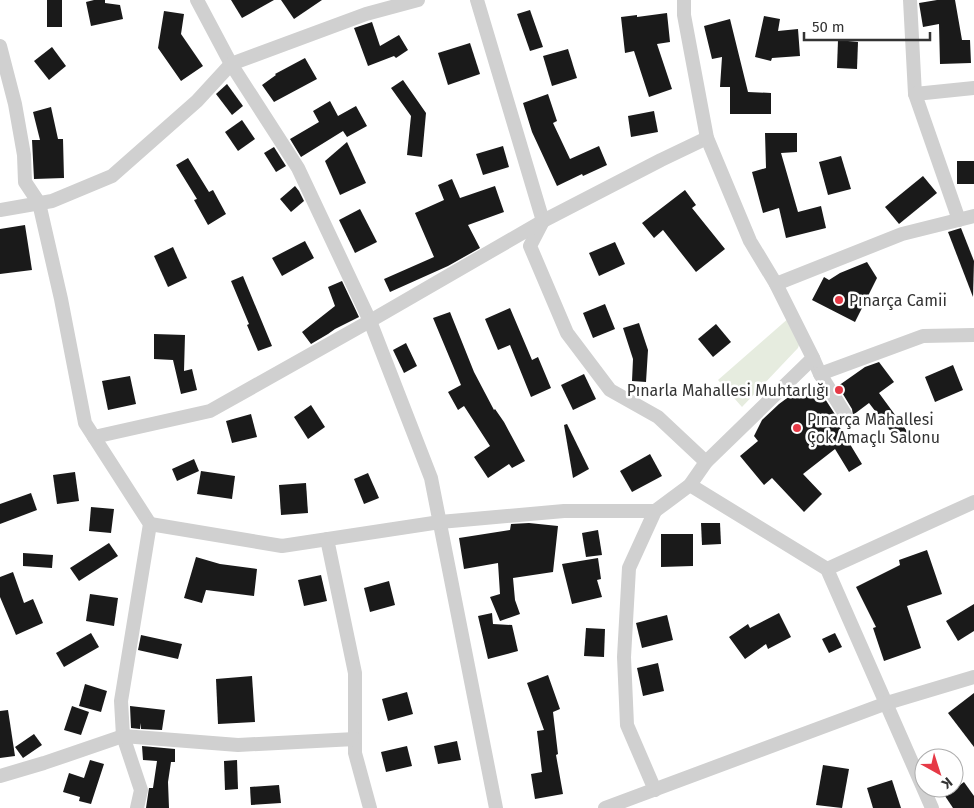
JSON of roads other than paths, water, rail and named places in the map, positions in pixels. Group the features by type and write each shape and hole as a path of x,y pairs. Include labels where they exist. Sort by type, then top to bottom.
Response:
{"street":[{"path":"197,0 231,64 298,168 370,321 431,478 496,808"},
{"path":"0,210 52,201 112,176 197,101 231,64 366,14 418,0"},
{"path":"477,0 543,221 530,246 567,333 610,390 658,417 706,462"},
{"path":"684,0 684,15 707,138 750,241 776,284 820,374 845,414"},
{"path":"910,0 915,94 959,220"},
{"path":"0,46 15,104 24,155 25,182 39,203 61,299 85,423 150,524 121,701 123,736 141,790 137,808"},
{"path":"915,94 974,88"},
{"path":"94,437 210,411 543,221 707,138"},
{"path":"776,284 902,234 974,216"},
{"path":"820,374 923,336 974,335"},
{"path":"655,790 627,725 624,657 629,568 656,511 690,485 706,462 813,358"},
{"path":"690,485 827,569 932,808"},
{"path":"827,569 974,502"},
{"path":"150,524 282,546 440,522 564,511 656,511"},
{"path":"328,539 355,673 355,752 370,808"},
{"path":"605,808 887,703 974,677"},
{"path":"0,776 123,736 238,745 355,739"}],"place":[{"name":"Pınarça Camii","path":"839,300"},
{"name":"Pınarla Mahallesi Muhtarlığı","path":"839,390"},
{"name":"Pınarça Mahallesi Çok Amaçlı Salonu","path":"797,428"}]}
